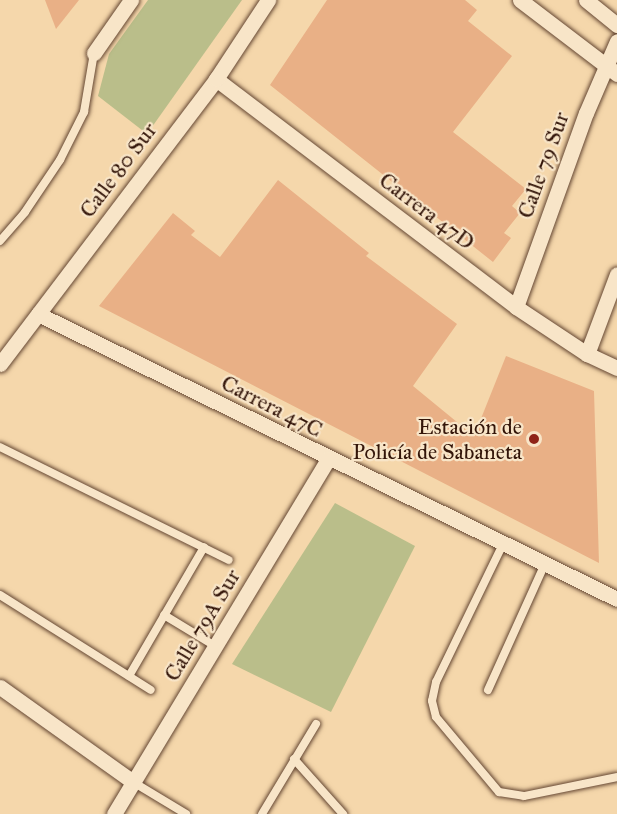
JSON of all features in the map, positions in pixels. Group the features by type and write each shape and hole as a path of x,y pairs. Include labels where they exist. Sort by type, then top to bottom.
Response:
{"street":[{"path":"94,53 131,0"},
{"name":"Calle 80 Sur","path":"0,364 216,79 268,0"},
{"path":"520,0 611,69"},
{"path":"586,0 617,25"},
{"name":"Calle 79 Sur","path":"516,307 611,69 617,41"},
{"name":"Carrera 47D","path":"216,79 516,307 587,354 617,368"},
{"path":"587,354 617,274"},
{"name":"Carrera 47C","path":"38,314 328,459 617,599"},
{"name":"Calle 79A Sur","path":"114,814 328,459"},
{"path":"0,687 133,782"}],"lane":[{"path":"0,241 25,212 60,160 84,112 94,53"},
{"path":"0,447 229,560"},
{"path":"503,544 436,682 432,701 436,717 499,792 524,796 617,777"},
{"path":"129,676 204,547"},
{"path":"489,690 545,564"},
{"path":"0,595 151,690"},
{"path":"164,615 215,646"},
{"path":"262,814 315,724"},
{"path":"294,759 343,814"},
{"path":"133,782 186,814"}],"green space":[{"path":"148,0 242,0 147,134 98,96 109,54"},
{"path":"335,503 415,546 331,712 232,664"}],"building":[{"path":"45,0 79,0 56,29"},
{"path":"327,0 465,0 477,10 468,21 512,56 453,132 526,189 512,206 520,213 504,233 511,238 493,262 270,85"},
{"path":"278,180 369,253 366,256 457,324 413,386 474,436 506,356 594,391 599,563 99,306 173,213 195,231 191,235 220,257"}],"place":[{"name":"Estación de Policía de Sabaneta","path":"534,439"}]}
